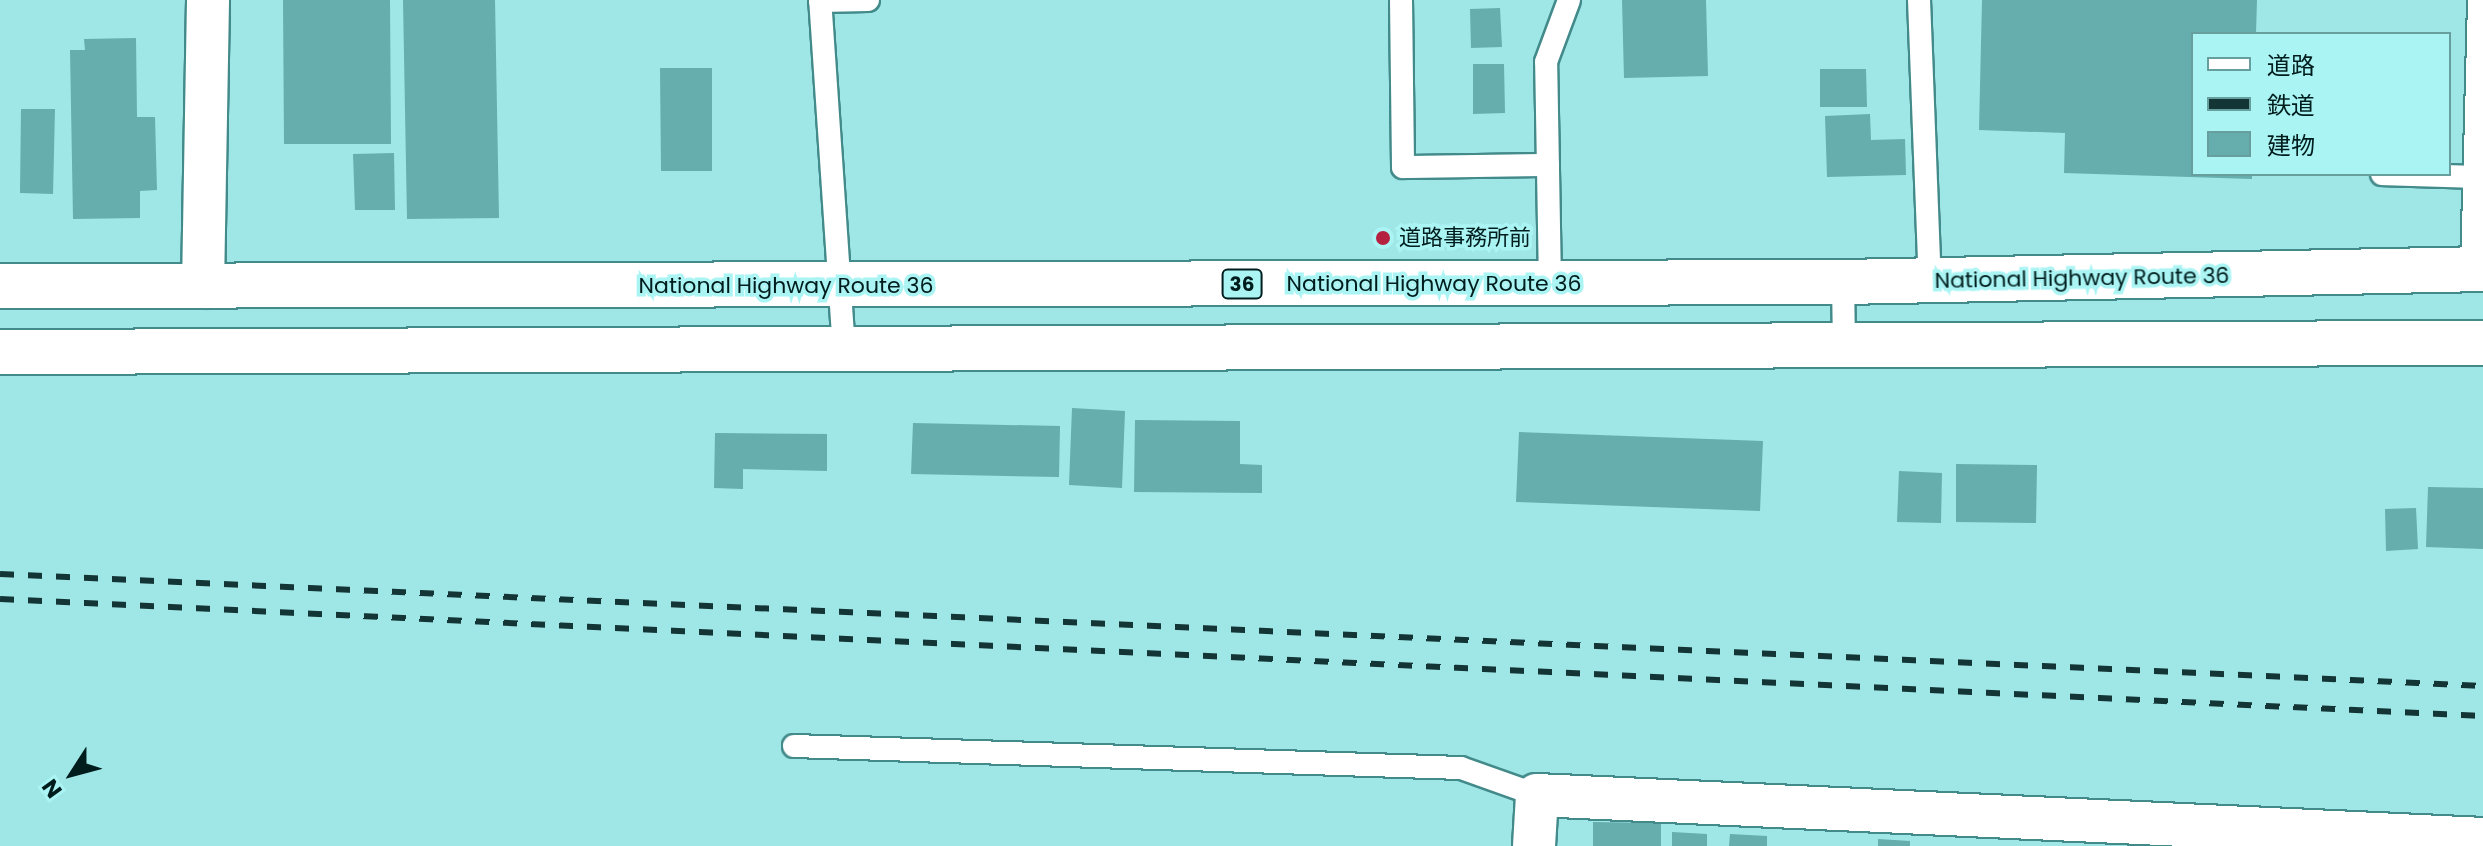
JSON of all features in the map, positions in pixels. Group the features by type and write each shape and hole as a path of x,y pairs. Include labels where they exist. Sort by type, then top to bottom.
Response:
{"highway":[{"name":"National Highway Route 36","path":"0,286 1843,282 2478,269"},
{"path":"0,352 1844,348 2483,343"}],"street":[{"path":"203,287 208,0"},
{"path":"1534,846 1537,795 2483,839"}],"lane":[{"path":"844,350 820,1 868,0"},
{"path":"1401,0 1403,167 1548,165"},
{"path":"1550,284 1546,62 1569,0"},
{"path":"1919,0 1930,281"},
{"path":"2478,269 2475,177 2479,0"},
{"path":"2444,176 2475,177"},
{"path":"1843,282 1844,348"},
{"path":"794,746 1461,768 1537,795"}],"building":[{"path":"283,0 390,0 391,144 284,144"},
{"path":"403,0 495,0 499,218 407,219"},
{"path":"1622,0 1706,0 1708,76 1624,78"},
{"path":"1982,0 2257,0 2256,32 2191,32 2191,176 2252,176 2252,179 2064,173 2065,133 1979,130"},
{"path":"1500,8 1502,47 1471,48 1470,9"},
{"path":"136,38 137,117 155,117 157,190 140,191 140,218 73,219 70,50 85,50 84,39"},
{"path":"1473,64 1504,64 1505,113 1473,114"},
{"path":"660,68 712,68 712,171 661,171"},
{"path":"1820,69 1866,69 1867,107 1820,107"},
{"path":"21,109 55,109 53,194 20,193"},
{"path":"1870,114 1871,140 1905,139 1906,175 1827,177 1825,116"},
{"path":"394,153 395,210 355,210 353,154"},
{"path":"1072,408 1125,411 1122,488 1069,485"},
{"path":"1135,420 1240,421 1240,464 1262,465 1262,493 1134,492"},
{"path":"913,423 1060,426 1059,477 911,474"},
{"path":"1519,432 1763,441 1760,511 1516,502"},
{"path":"715,433 827,434 827,471 743,469 743,489 714,488"},
{"path":"1956,464 2037,465 2036,523 1956,522"},
{"path":"1899,471 1942,473 1941,523 1897,522"},
{"path":"2428,487 2483,488 2483,549 2426,547"},
{"path":"2416,508 2418,549 2386,551 2385,509"},
{"path":"1593,822 1661,823 1661,846 1593,846"},
{"path":"1672,832 1707,834 1707,846 1672,846"},
{"path":"1730,834 1767,836 1767,846 1729,846"},
{"path":"1878,839 1910,841 1910,846 1878,846"}],"railway":[{"path":"0,574 2483,686"},
{"path":"0,599 2483,716"}],"place":[{"name":"道路事務所前","path":"1383,238"}]}
